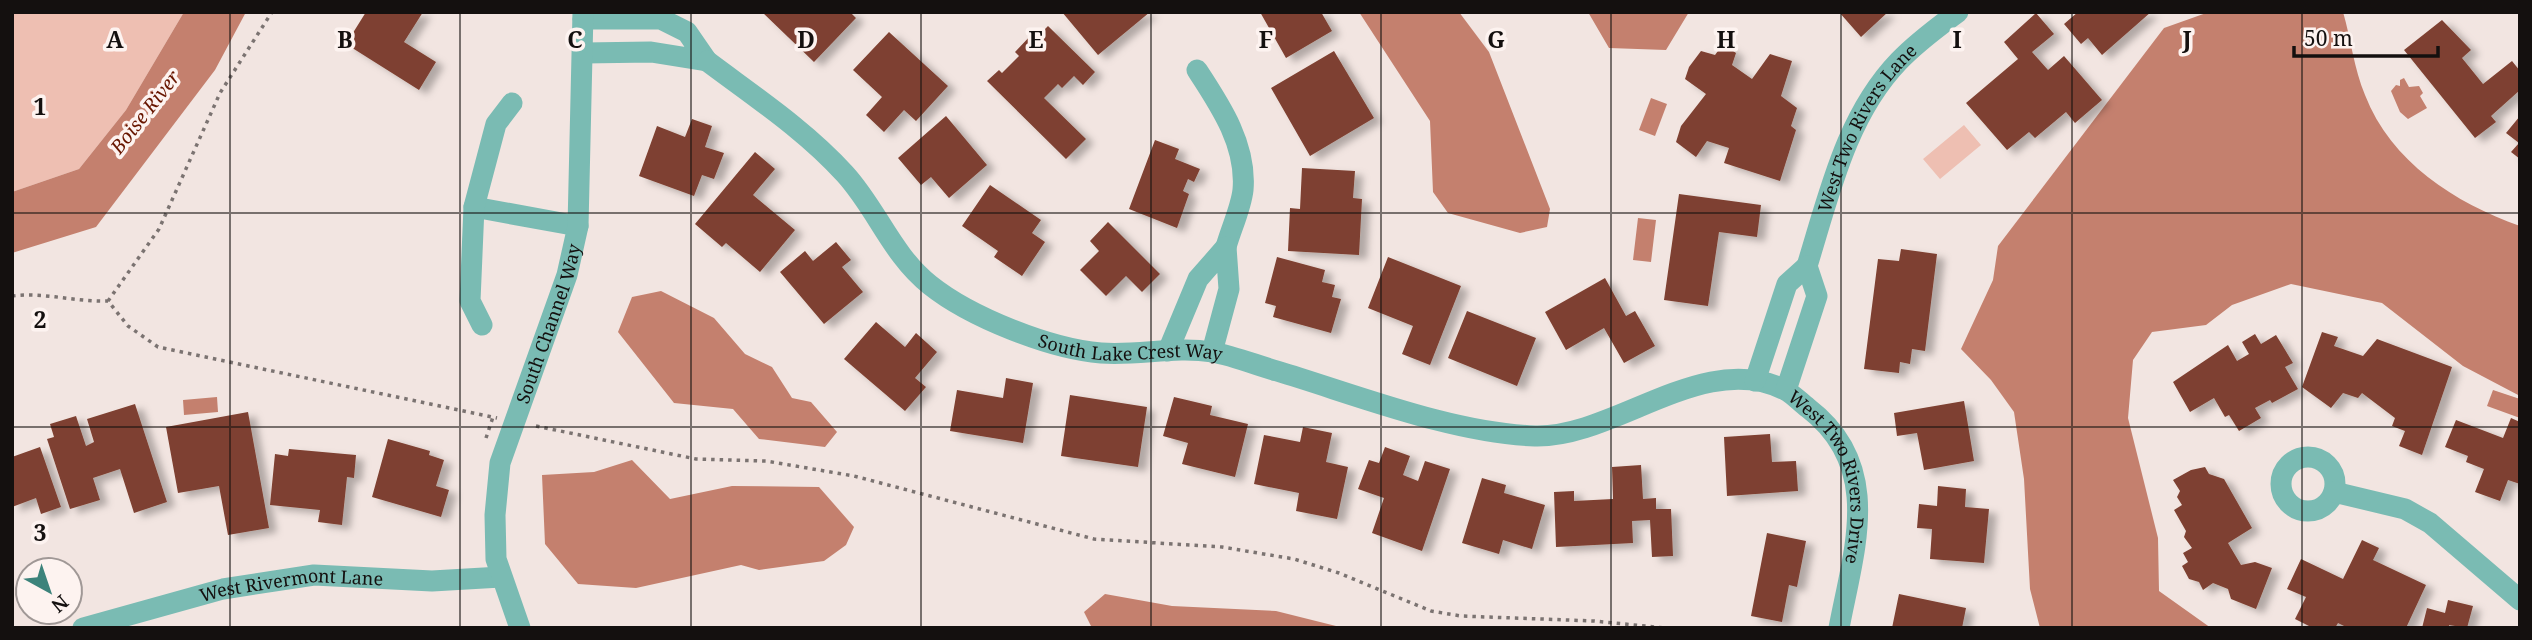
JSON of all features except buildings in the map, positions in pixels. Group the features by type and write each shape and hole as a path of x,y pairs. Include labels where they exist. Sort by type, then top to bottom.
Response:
{"street":[{"name":"West Two Rivers Lane","path":"1755,381 1787,284 1807,266 1843,153 1874,92 1898,61 1958,12"},
{"name":"South Channel Way","path":"520,628 496,559 495,515 500,463 567,275 578,226 583,16"},
{"name":"South Lake Crest Way","path":"583,16 661,19 687,32 707,61 805,134 847,176 904,261 932,287 1000,323 1071,348 1102,354 1212,352 1472,429 1520,435 1549,436 1562,433 1646,403"},
{"name":"South Lake Crest Way","path":"584,53 651,52 707,61"},
{"path":"1197,70 1221,106 1241,154 1243,190 1226,247 1228,289 1212,352"},
{"path":"482,325 470,301 474,207 496,124 512,103"},
{"path":"474,207 578,226"},
{"path":"1168,351 1198,279 1226,247"},
{"path":"1786,390 1817,296 1807,266"},
{"name":"West Two Rivers Drive","path":"1646,403 1714,381 1755,381 1786,390 1819,416 1835,436 1856,482 1858,531 1839,628"},
{"path":"2334,492 2405,509 2430,523 2520,600"},
{"name":"West Rivermont Lane","path":"83,628 223,589 314,575 432,581 501,577"}],"path":[{"path":"108,301 159,229 220,93 272,12"},
{"path":"12,296 34,293 61,300 108,301"},
{"path":"108,301 128,326 158,348 493,416"},
{"path":"536,426 696,459 766,461 854,476 1094,539 1222,547 1294,559 1339,573 1431,611 1473,617 1594,621 1665,628"}],"shaded area":[{"path":"12,12 184,12 126,110 79,169 12,192"},
{"path":"1964,125 1981,145 1940,179 1923,159"}],"water":[{"name":"Boise River","path":"184,12 246,12 215,70 96,227 12,253 12,192 79,169 126,110"},
{"path":"1359,12 1459,12 1489,52 1550,209 1547,227 1520,233 1448,213 1433,192 1430,121"},
{"path":"1588,12 1689,12 1666,50 1609,48"},
{"path":"2209,12 2343,12 2361,85 2376,119 2391,140 2408,160 2449,192 2496,217 2520,226 2520,396 2463,366 2382,303 2291,284 2232,305 2206,325 2152,332 2133,360 2128,418 2158,538 2159,591 2211,628 2040,628 2030,589 2024,479 2014,412 1991,380 1961,349 1993,280 1998,246 2164,28"},
{"path":"2404,78 2409,87 2419,86 2423,93 2420,96 2427,108 2408,119 2400,112 2391,91 2396,85 2400,86 2400,80"},
{"path":"1651,98 1667,104 1655,136 1639,130"},
{"path":"1638,218 1656,220 1651,262 1633,260"},
{"path":"661,291 714,318 745,354 772,367 792,398 811,402 837,432 825,447 759,439 733,409 674,403 618,332 632,297"},
{"path":"2493,390 2520,399 2520,418 2487,406"},
{"path":"217,397 218,412 184,415 183,400"},
{"path":"632,460 670,499 732,486 819,487 854,527 846,545 824,561 759,570 741,565 636,588 578,584 545,544 542,475 594,472"},
{"path":"1105,594 1172,606 1276,611 1344,628 1092,628 1084,612"}]}
